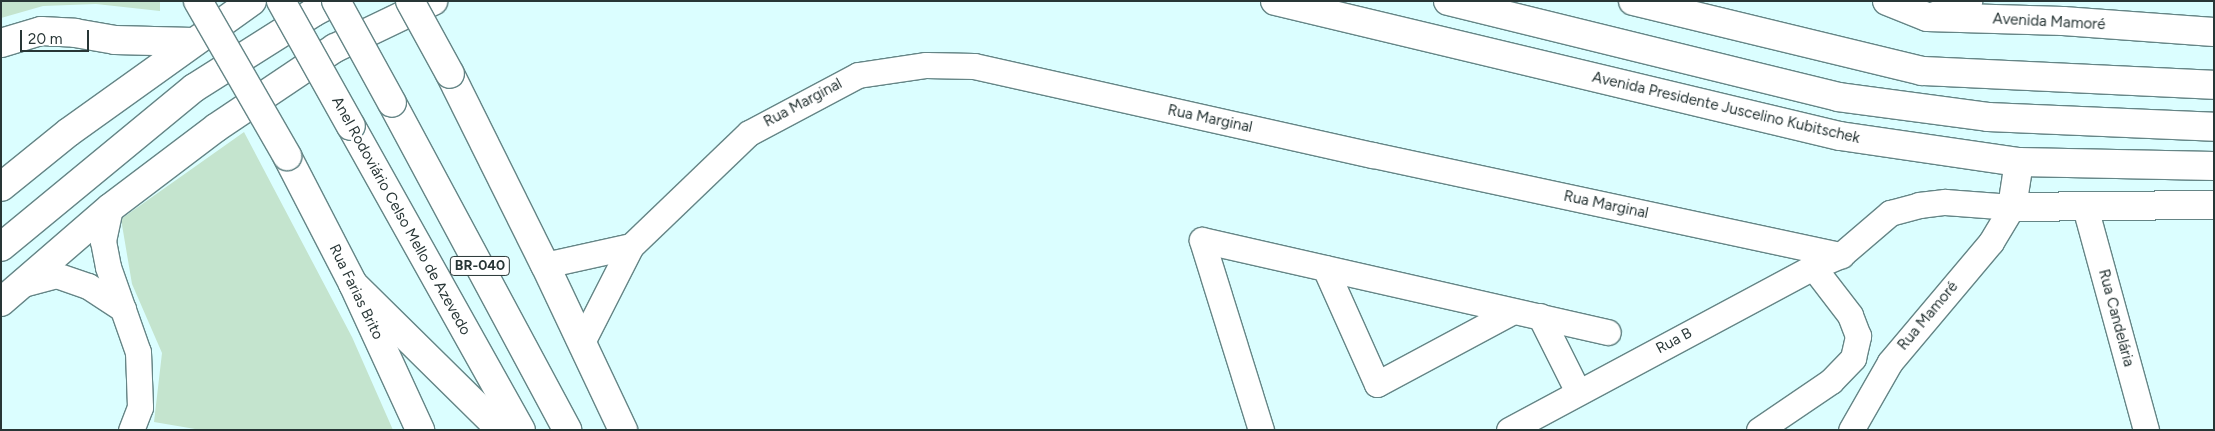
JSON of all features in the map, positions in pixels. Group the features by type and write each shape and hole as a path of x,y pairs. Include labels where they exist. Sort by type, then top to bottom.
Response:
{"main road":[{"name":"Rua Farias Brito","path":"198,1 287,156 353,284 420,430"},
{"path":"1,187 69,132 252,1"},
{"name":"Anel Rodoviário Celso Mello de Azevedo","path":"281,1 521,430"},
{"path":"1,247 194,88 314,12 336,1"},
{"name":"BR-040","path":"336,1 567,430"},
{"path":"410,1 450,74 545,265 623,430"},
{"path":"1,302 110,208 217,127 334,48 434,1"},
{"name":"Avenida Presidente Juscelino Kubitschek","path":"1275,1 1840,136 2020,162 2214,166"},
{"path":"1448,1 1838,97 1988,117 2214,126"},
{"path":"1633,1 1922,71 2214,85"},
{"name":"Avenida Mamoré","path":"1887,1 1927,17 2063,21 2214,32"},
{"path":"1,43 41,31 75,32 114,40 193,42"},
{"path":"2020,162 2012,207 2214,204"},
{"path":"353,284 501,430"}],"street":[{"path":"1927,17 1969,1"},
{"name":"Rua Marginal","path":"581,344 631,246 749,132 858,75 926,65 974,66 1383,157 1841,255"},
{"name":"Rua B","path":"1509,430 1813,267 1841,255 1890,213 1919,205 1944,202 2012,207"},
{"name":"Rua Mamoré","path":"1851,430 1890,362 1991,242 2012,207"},
{"name":"Rua Candelária","path":"2085,207 2146,430"},
{"path":"110,208 103,241 108,267 138,352 140,407 131,430"},
{"path":"1261,430 1202,240 1608,332"},
{"path":"545,265 631,246"},
{"path":"1758,430 1831,381 1853,358 1858,336 1850,315 1813,267"},
{"path":"1326,268 1377,384 1513,310"},
{"path":"23,284 56,275 88,286 123,310"},
{"path":"1540,316 1578,392"}],"green space":[{"path":"1,1 160,1 160,11 96,4 43,6 1,18"},
{"path":"244,132 352,337 393,430 201,430 154,422 162,353 132,284 121,219"}]}
